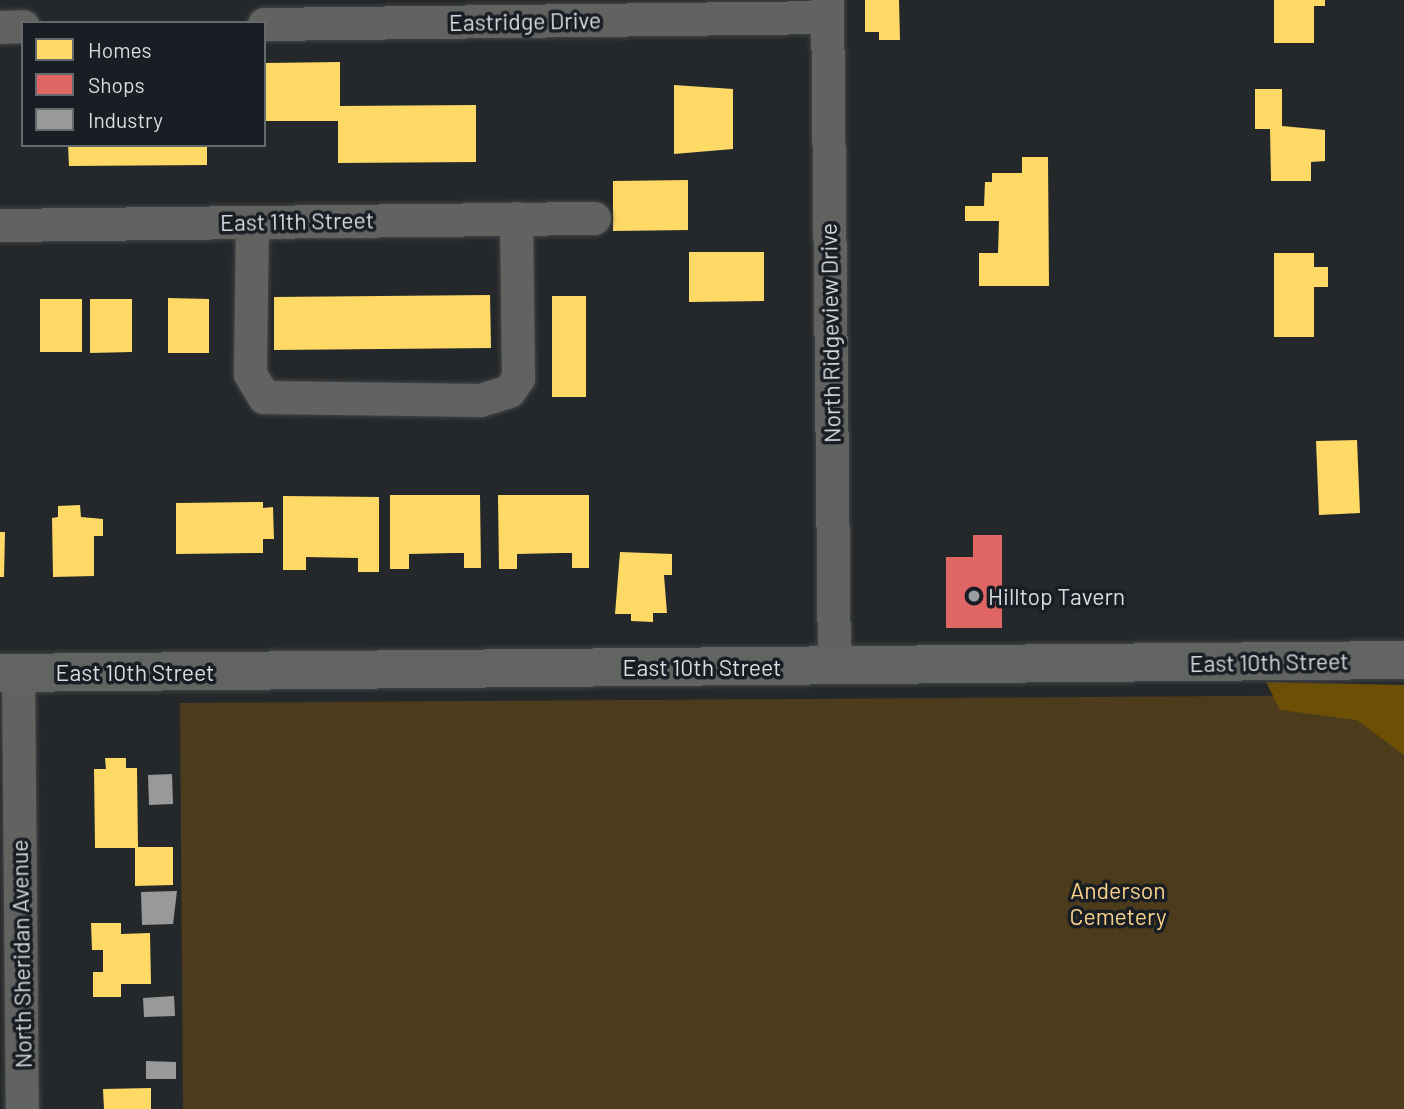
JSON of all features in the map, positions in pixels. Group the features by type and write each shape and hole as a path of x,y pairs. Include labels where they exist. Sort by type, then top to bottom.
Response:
{"main road":[{"name":"East 10th Street","path":"9,673 1404,660"}],"street":[{"name":"Eastridge Drive","path":"266,24 827,9"},
{"name":"North Ridgeview Drive","path":"827,9 834,666"},
{"path":"0,27 21,26"},
{"path":"252,222 250,374 264,397 480,400 509,391 518,378 516,218"},
{"name":"East 11th Street","path":"0,225 594,218"},
{"name":"North Sheridan Avenue","path":"9,673 22,1109"}],"green space":[{"name":"Anderson Cemetery","path":"1404,695 1404,1109 183,1109 180,703"}],"shaded area":[{"path":"1266,682 1404,685 1404,755 1357,720 1280,710"}],"building: Homes":[{"path":"865,0 899,0 900,40 879,40 879,32 865,32"},
{"path":"1274,0 1325,0 1325,6 1314,6 1314,43 1274,43"},
{"path":"340,62 340,106 476,105 476,162 338,163 338,121 266,121 266,63"},
{"path":"674,85 733,89 733,149 674,154"},
{"path":"1255,89 1282,89 1282,126 1325,130 1325,161 1311,162 1311,181 1271,181 1270,129 1255,129"},
{"path":"68,147 207,147 207,165 69,166"},
{"path":"1022,157 1048,157 1049,286 979,286 979,253 998,253 999,221 965,221 965,206 984,206 985,182 992,182 992,173 1022,173"},
{"path":"688,180 688,230 613,231 613,181"},
{"path":"689,252 764,252 764,301 689,302"},
{"path":"1274,253 1314,253 1314,267 1328,267 1328,287 1314,287 1314,337 1274,337"},
{"path":"490,295 491,348 274,350 274,297"},
{"path":"552,296 586,296 586,397 552,397"},
{"path":"168,298 209,299 209,353 168,353"},
{"path":"40,299 82,299 82,352 40,352"},
{"path":"90,299 132,299 132,352 90,353"},
{"path":"1357,440 1360,513 1319,515 1316,441"},
{"path":"390,495 480,495 481,568 464,568 464,553 453,553 409,554 409,569 390,569"},
{"path":"498,495 589,495 589,568 572,568 572,553 561,553 517,554 517,569 499,569"},
{"path":"283,496 379,497 379,572 358,572 358,558 306,557 306,570 283,570"},
{"path":"263,502 263,508 273,507 274,539 263,539 263,553 176,554 176,503"},
{"path":"80,505 81,517 103,519 103,536 94,536 94,576 53,577 52,518 58,517 58,506"},
{"path":"0,532 5,532 4,577 0,577"},
{"path":"620,552 672,554 672,575 664,575 667,613 653,613 653,622 631,621 631,614 615,614"},
{"path":"105,758 126,758 126,768 137,768 138,847 173,847 173,885 135,886 135,848 95,848 94,769 106,769"},
{"path":"91,923 121,923 121,934 150,933 151,984 121,984 121,997 93,997 93,972 103,972 103,950 92,950"},
{"path":"151,1088 151,1109 104,1109 103,1089"}],"building: Shops":[{"name":"Hilltop Tavern","path":"973,535 1002,535 1002,628 946,628 946,557 973,557"}],"building: Industry":[{"path":"172,774 173,804 149,805 148,775"},
{"path":"177,891 173,924 142,925 141,892"},
{"path":"174,996 175,1016 144,1017 143,998"},
{"path":"146,1061 176,1062 176,1079 146,1079"}],"place":[{"name":"Hilltop Tavern","path":"974,596"}]}
